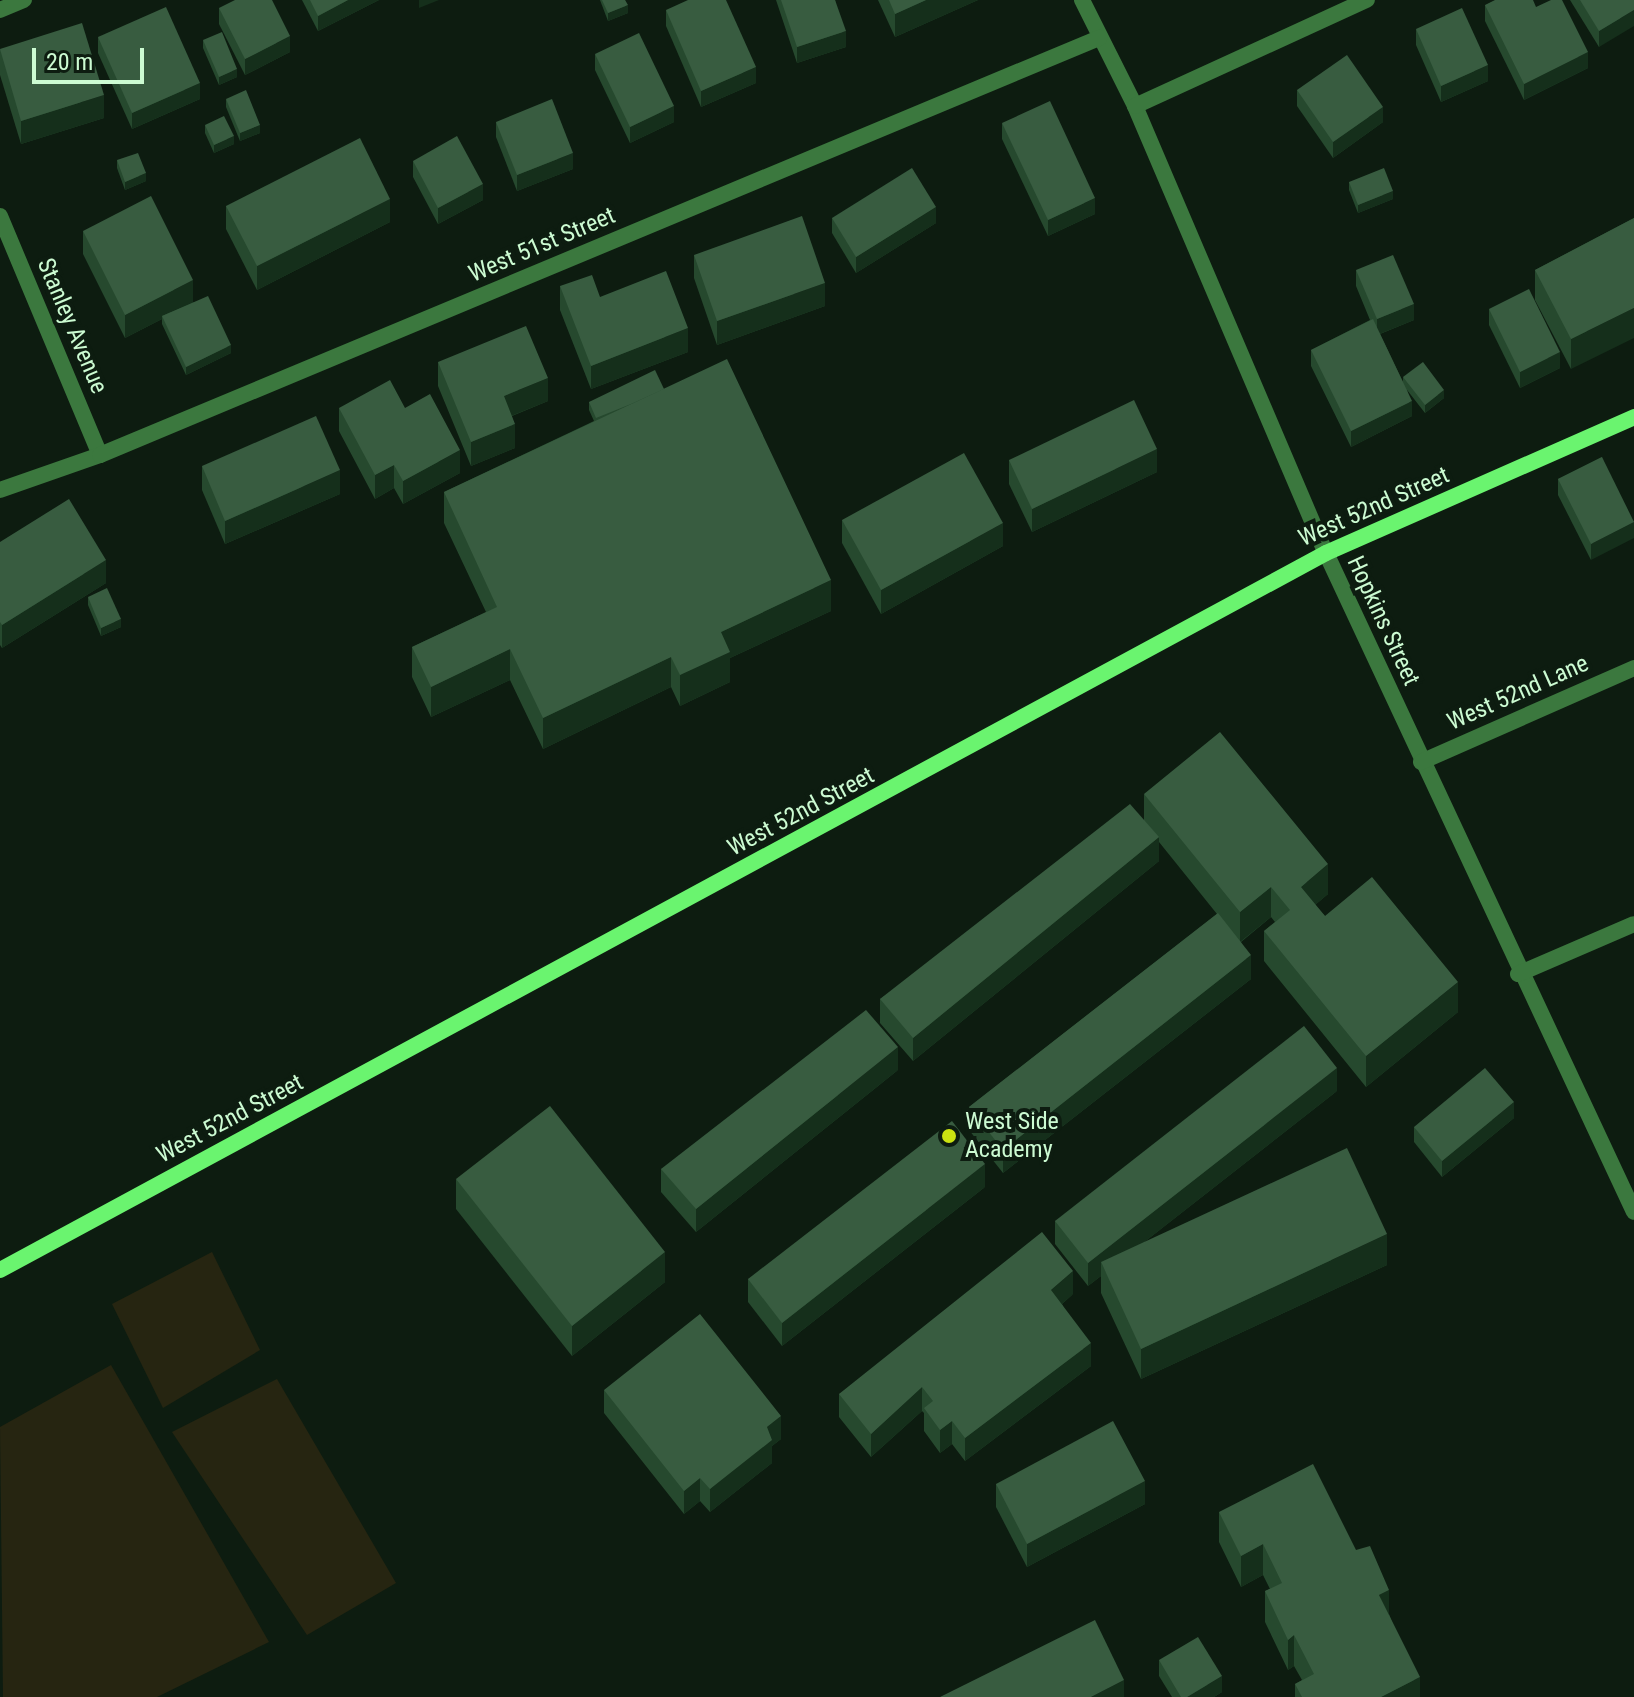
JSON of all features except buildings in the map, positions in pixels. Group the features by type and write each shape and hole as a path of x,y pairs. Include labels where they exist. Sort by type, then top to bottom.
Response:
{"main road":[{"name":"West 52nd Street","path":"0,1270 1326,553 1634,417"}],"street":[{"path":"0,10 24,0"},
{"name":"Hopkins Street","path":"1082,0 1135,106 1326,553 1421,762 1518,974 1634,1212"},
{"path":"1135,106 1367,0"},
{"name":"West 51st Street","path":"0,490 100,455 1099,38"},
{"name":"Stanley Avenue","path":"0,216 100,455"},
{"name":"West 52nd Lane","path":"1421,762 1634,668"},
{"path":"1518,974 1634,924"}],"shaded area":[{"path":"212,1252 260,1350 163,1408 112,1304"},
{"path":"111,1365 269,1642 157,1697 3,1697 0,1427"},
{"path":"277,1379 396,1583 307,1635 172,1432"}],"place":[{"name":"West Side Academy","path":"949,1136"}]}
